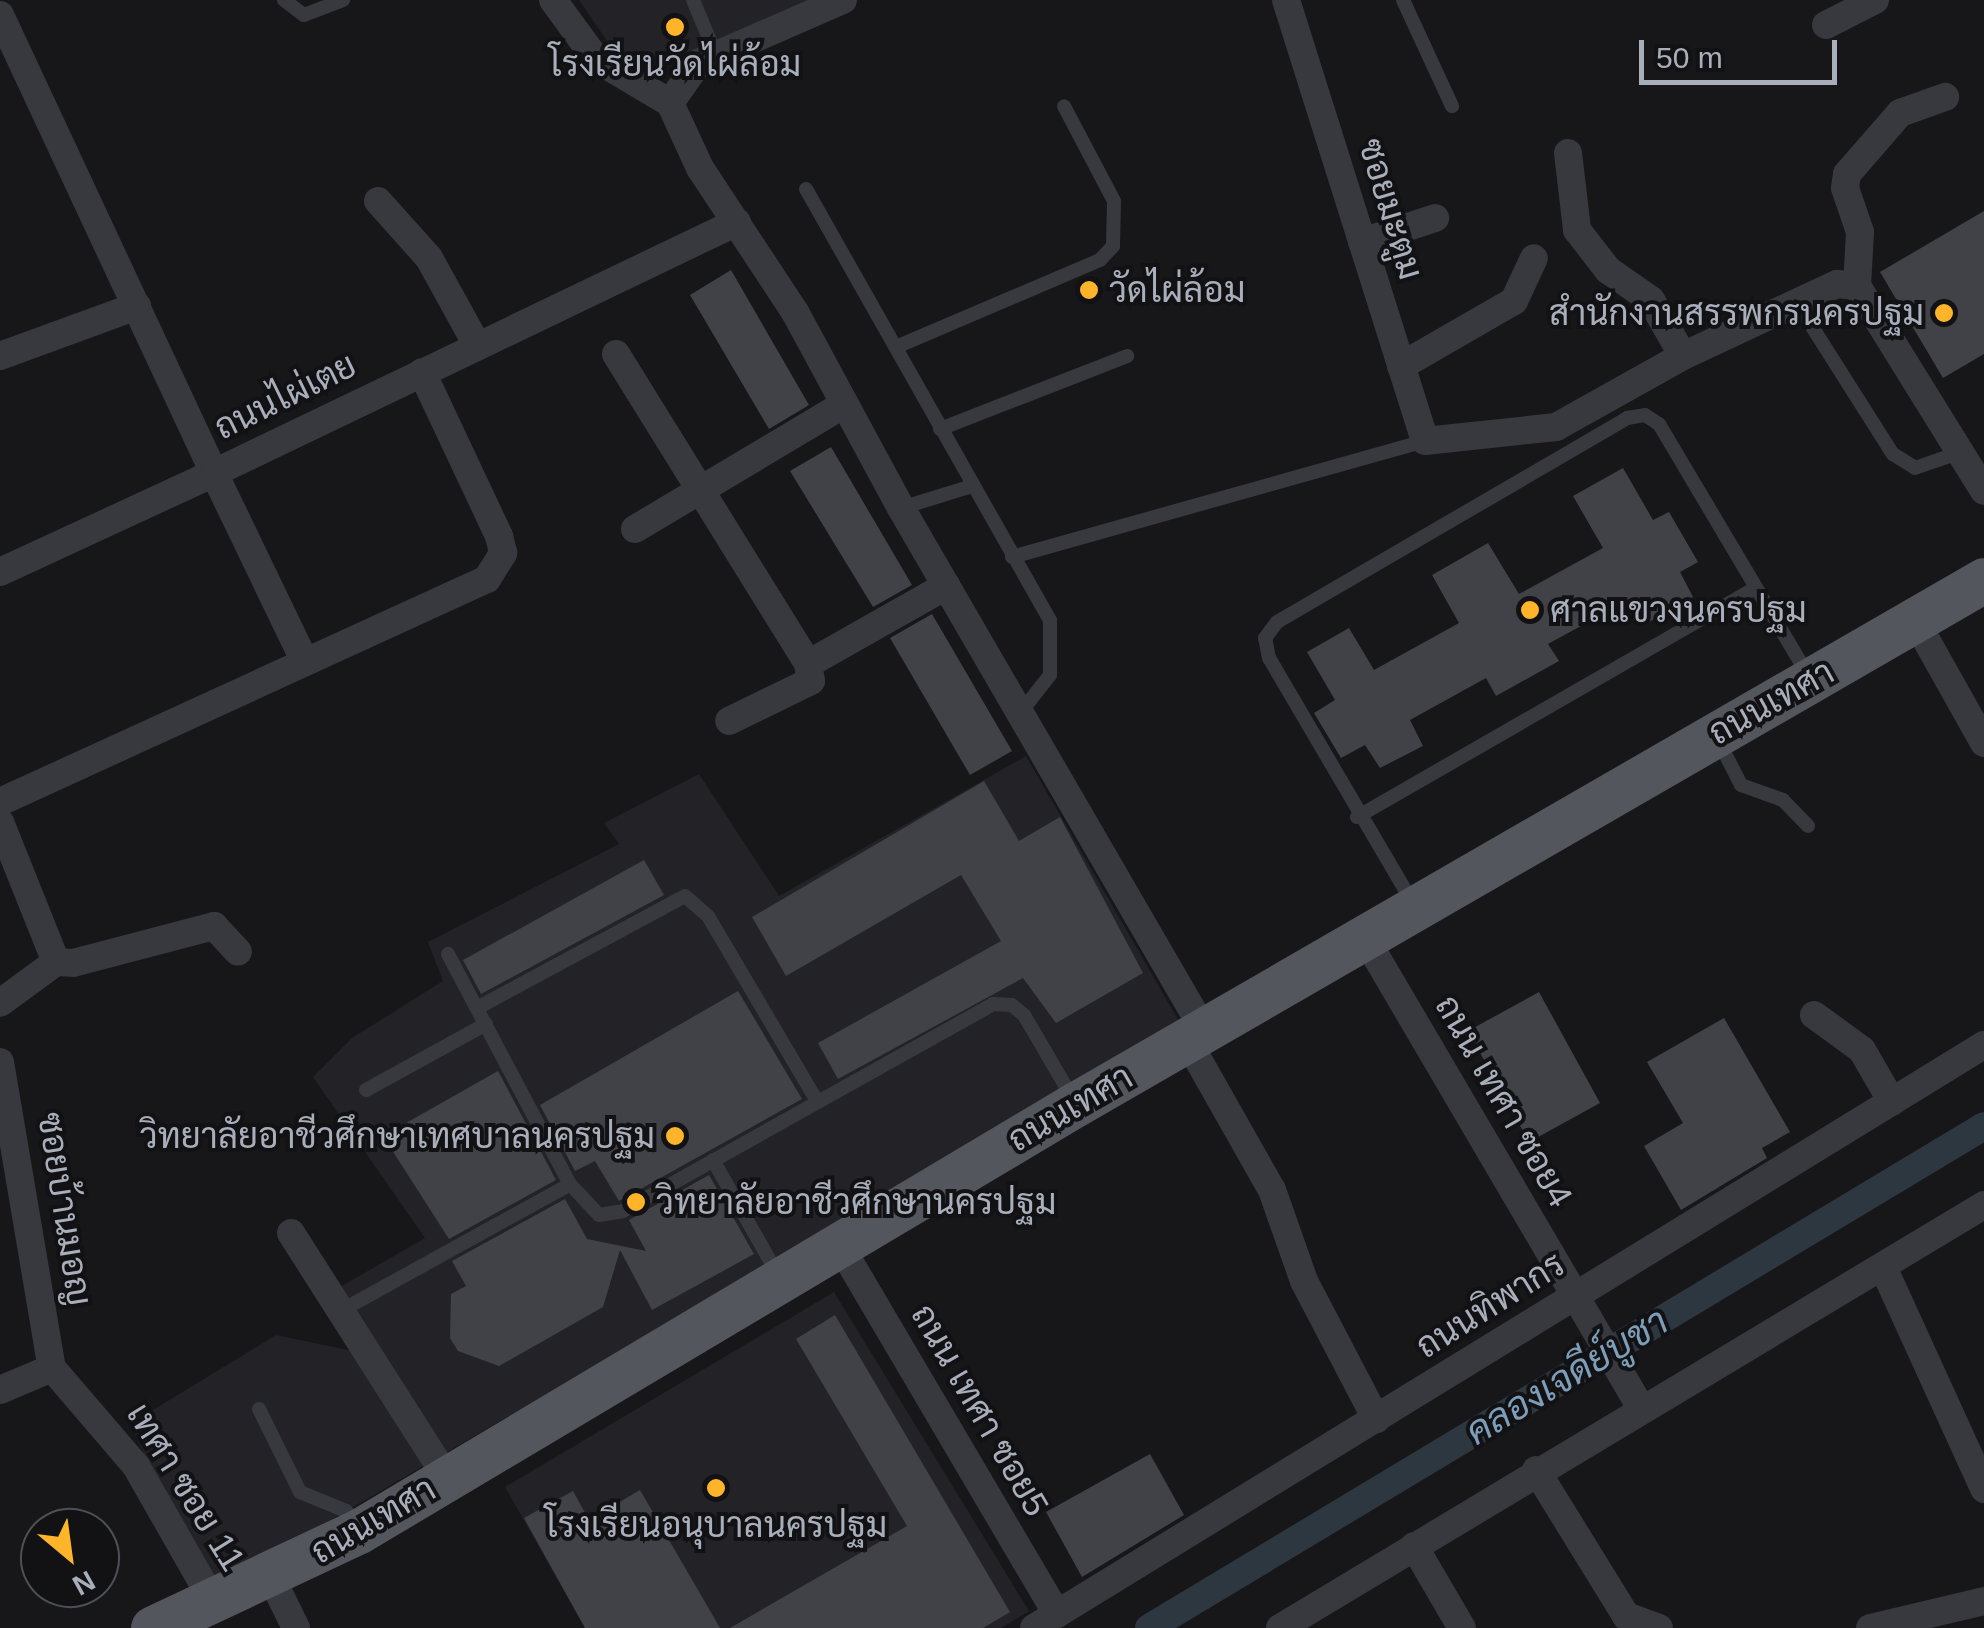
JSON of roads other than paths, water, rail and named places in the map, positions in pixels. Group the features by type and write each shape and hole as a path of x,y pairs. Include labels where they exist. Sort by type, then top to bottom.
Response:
{"main road":[{"name":"ถนนเทศา","path":"153,1628 271,1577 359,1531 1076,1104 1984,580"}],"street":[{"path":"552,0 596,59 670,102 692,154 795,312 901,508 1021,712 1196,1035 1272,1190 1304,1281 1376,1419"},
{"path":"670,102 698,64 843,0"},
{"name":"ซอยมะตูม","path":"1286,0 1425,441"},
{"path":"1826,25 1875,0"},
{"name":"ถนนไผ่เตย","path":"0,15 214,473 737,222"},
{"path":"1945,96 1900,113 1847,174 1847,198 1860,232 1857,286 1984,491"},
{"path":"1568,152 1576,230 1608,270 1651,300 1683,356"},
{"path":"378,201 429,258 477,345"},
{"path":"1362,242 1435,218"},
{"path":"1401,366 1514,300 1534,258"},
{"path":"1425,441 1556,426 1683,356 1837,284 1857,286"},
{"path":"0,356 137,306"},
{"path":"616,354 808,664 811,680 729,721"},
{"path":"0,802 486,579 498,566 499,536 422,372"},
{"path":"635,529 843,405"},
{"path":"0,572 214,473 304,660"},
{"path":"808,664 946,586"},
{"path":"1916,620 1984,743"},
{"path":"0,822 56,962"},
{"path":"0,1003 56,962 74,963 214,926 238,952"},
{"name":"ถนน เทศา ซอย4","path":"1364,936 1636,1398"},
{"path":"1814,1015 1862,1050 1892,1102"},
{"name":"ถนนทิพากร","path":"1046,1621 1376,1419 1582,1307 1984,1045"},
{"name":"ซอยบ้านมอญ","path":"0,1062 7,1127 52,1368"},
{"path":"1280,1628 1536,1470 1636,1398 1883,1267 1984,1205"},
{"path":"291,1232 344,1308 447,1478"},
{"name":"ถนน เทศา ซอย5","path":"839,1244 1046,1621"},
{"path":"1883,1267 1984,1490"},
{"path":"0,1390 52,1368"},
{"name":"เทศา ซอย 11","path":"52,1368 136,1466 214,1603"},
{"path":"1536,1470 1626,1616 1660,1628"},
{"path":"1414,1546 1462,1628"},
{"path":"271,1577 296,1628"},
{"path":"1870,1628 1948,1621 1984,1602"}],"lane":[{"path":"284,0 304,15 343,0"},
{"path":"694,0 716,56"},
{"path":"1403,0 1452,106"},
{"path":"896,347 1100,260 1112,246 1114,200 1064,106"},
{"path":"806,188 1050,621 1054,642 1050,675 1021,712"},
{"path":"1797,303 1893,454 1916,468 1958,453"},
{"path":"940,429 1127,356"},
{"path":"1417,909 1357,816 1269,658 1266,638 1277,622 1627,418 1645,416 1660,424 1811,680"},
{"path":"1012,556 1425,441"},
{"path":"901,508 972,486"},
{"path":"1357,816 1755,588"},
{"path":"1715,733 1741,785 1782,800 1808,826"},
{"path":"478,1008 685,896 708,916 816,1101"},
{"path":"448,954 570,1184 599,1215 622,1211 993,1004 1012,1004 1024,1015 1076,1104"},
{"path":"366,1090 486,1024"},
{"path":"713,1160 781,1280"},
{"path":"344,1308 570,1184"},
{"path":"259,1409 300,1492 346,1510 359,1531"}],"waterway":[{"name":"คลองเจดีย์บูชา","path":"1149,1628 1984,1126"}],"place":[{"name":"โรงเรียนวัดไผ่ล้อม","path":"675,27"},
{"name":"วัดไผ่ล้อม","path":"1089,290"},
{"name":"สำนักงานสรรพกรนครปฐม","path":"1944,313"},
{"name":"ศาลแขวงนครปฐม","path":"1530,610"},
{"name":"วิทยาลัยอาชีวศึกษาเทศบาลนครปฐม","path":"675,1136"},
{"name":"วิทยาลัยอาชีวศึกษานครปฐม","path":"636,1202"},
{"name":"โรงเรียนอนุบาลนครปฐม","path":"716,1488"}]}
